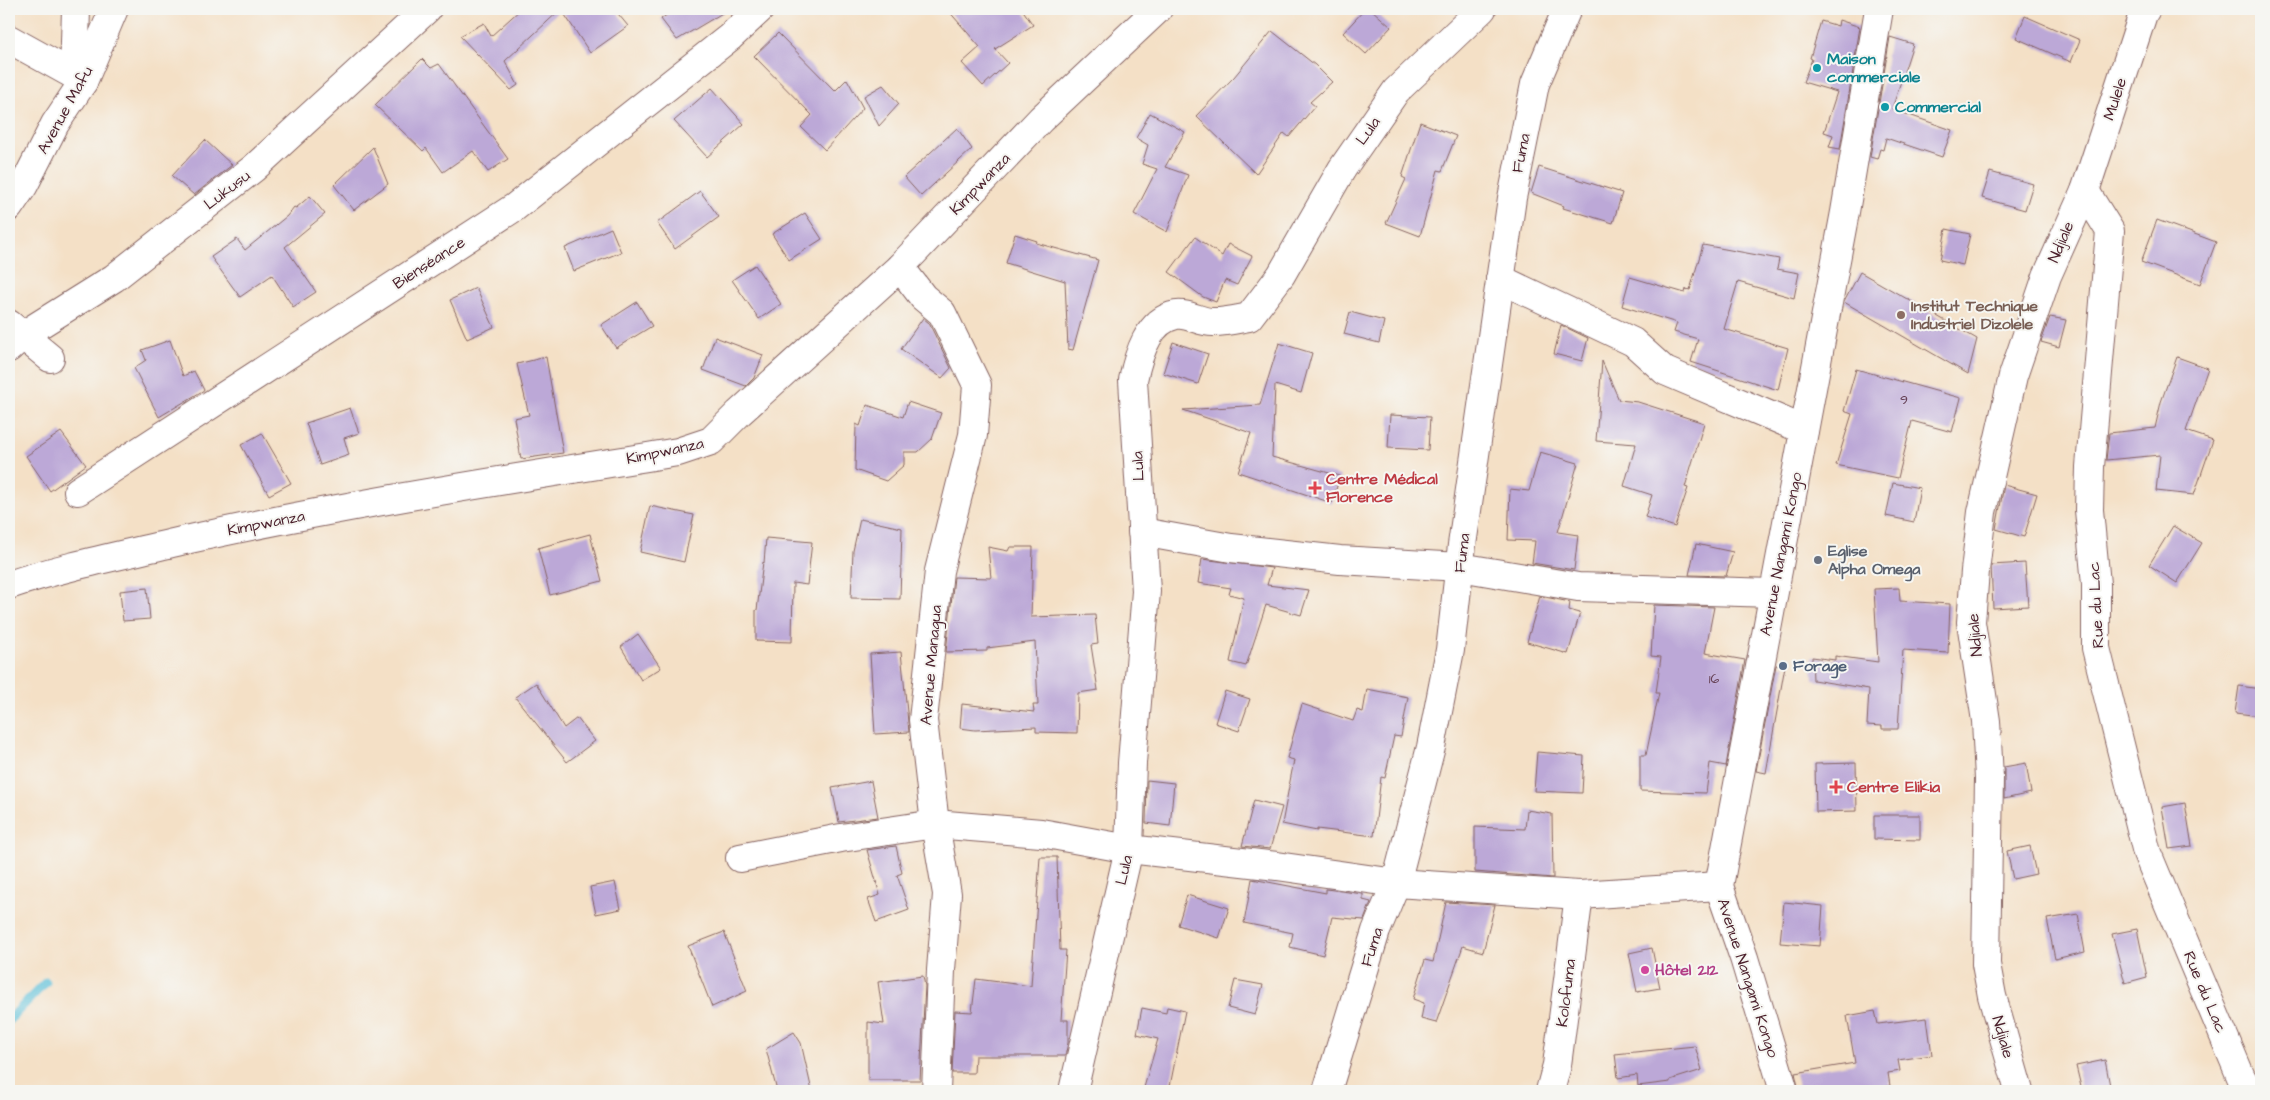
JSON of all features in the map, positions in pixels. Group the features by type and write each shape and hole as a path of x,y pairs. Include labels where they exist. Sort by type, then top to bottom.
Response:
{"street":[{"path":"76,9 78,79"},
{"name":"Avenue Mafu","path":"9,207 24,185 114,9"},
{"name":"Lukusu","path":"13,335 114,278 254,168 426,9"},
{"name":"Bienséance","path":"78,491 515,207 730,37 760,9"},
{"name":"Kimpwanza","path":"9,585 49,571 256,524 467,486 678,452 711,441 739,413 900,267 1041,119 1158,9"},
{"name":"Lula","path":"1073,1091 1129,850 1132,762 1146,591 1133,380 1137,358 1147,338 1160,323 1177,315 1213,323 1249,318 1281,274 1342,169 1396,91 1482,9"},
{"name":"Fuma","path":"1327,1091 1376,931 1396,883 1433,737 1450,650 1512,198 1535,84 1567,9"},
{"name":"Avenue Nangami Kongo","path":"1784,1091 1744,958 1719,886 1845,212 1878,9"},
{"name":"Mulele","path":"2085,191 2143,10"},
{"path":"9,39 78,79"},
{"name":"Ndjiale","path":"2019,1091 1992,996 1986,964 1989,778 1986,721 1971,622 1982,512 2013,376 2047,276 2085,191"},
{"name":"Rue du Lac","path":"2085,191 2110,231 2088,510 2096,584 2096,648 2147,853 2241,1077 2250,1091"},
{"name":"Avenue Managua","path":"900,267 923,298 942,313 977,385 973,435 939,571 923,720 935,824 947,894 941,970 936,1091"},
{"path":"1500,280 1633,342 1665,371 1804,430"},
{"path":"13,335 50,358"},
{"path":"1142,532 1231,548 1331,559 1460,567 1578,587 1774,594"},
{"path":"740,858 841,838 935,824 1041,833 1129,850 1277,866 1396,883 1579,895 1719,886"},
{"name":"Kolofuma","path":"1550,1091 1557,1065 1579,895"}],"building":[{"path":"521,9 561,9 505,61 518,85 511,90 460,36 484,23 491,36"},
{"path":"561,9 614,9 628,26 590,53"},
{"path":"675,9 729,9 677,40 661,19"},
{"path":"947,9 1022,9 1033,25 995,49 1008,63 983,86 962,63 980,47"},
{"path":"1365,9 1371,9 1391,27 1366,54 1343,33"},
{"path":"2025,16 2080,40 2071,62 2016,38"},
{"path":"1839,20 1860,27 1840,149 1829,147 1833,135 1824,132 1837,92 1803,82 1812,59 1810,58 1821,21 1838,26"},
{"path":"1272,31 1315,65 1332,82 1310,102 1315,106 1289,137 1284,133 1256,174 1196,116 1234,77"},
{"path":"778,33 835,91 847,79 863,108 825,150 801,127 812,115 754,56"},
{"path":"1890,37 1913,44 1892,109 1952,130 1942,157 1886,138 1883,150 1880,149 1877,159 1870,157"},
{"path":"422,59 431,68 439,64 508,159 488,172 473,151 443,172 426,148 423,151 375,105"},
{"path":"883,85 899,104 879,126 864,96"},
{"path":"712,88 744,124 707,157 674,121"},
{"path":"1150,113 1185,132 1165,167 1188,175 1167,232 1134,214 1157,169 1142,164 1148,145 1136,138"},
{"path":"1420,122 1456,136 1442,171 1438,170 1420,236 1386,223 1406,179 1402,177"},
{"path":"957,128 972,149 921,196 904,177"},
{"path":"205,140 232,165 194,195 172,176"},
{"path":"373,147 388,184 354,210 334,185"},
{"path":"1539,167 1622,193 1613,223 1563,208 1564,206 1531,193"},
{"path":"1990,172 2033,184 2025,210 1982,198"},
{"path":"700,191 719,217 675,249 657,223"},
{"path":"310,196 325,214 285,247 316,292 293,307 272,275 240,297 211,257 237,239 245,250 287,216 294,207 296,208"},
{"path":"805,213 822,239 789,260 772,234"},
{"path":"2157,220 2216,242 2200,284 2141,262"},
{"path":"611,228 621,252 574,271 565,248"},
{"path":"1946,229 1970,234 1963,265 1940,260"},
{"path":"1015,234 1037,241 1036,243 1098,260 1073,350 1068,349 1065,281 1006,263"},
{"path":"1195,237 1222,256 1228,244 1252,256 1237,285 1225,280 1216,302 1203,297 1169,272"},
{"path":"1703,245 1779,259 1777,269 1799,273 1794,298 1738,282 1724,329 1788,348 1778,390 1691,362 1698,339 1674,332 1677,323 1622,306 1630,277 1685,293 1686,289 1690,290"},
{"path":"755,265 781,304 759,319 732,280"},
{"name":"Institut Technique Industriel Dizolele","path":"1860,272 1977,339 1968,374 1844,302"},
{"path":"476,288 494,327 467,339 450,300"},
{"path":"637,302 652,326 616,348 601,325"},
{"path":"1350,312 1384,321 1379,343 1344,334"},
{"path":"2050,317 2066,320 2059,347 2041,342"},
{"path":"923,318 929,323 951,368 942,378 901,349"},
{"path":"1561,325 1588,338 1582,361 1554,354"},
{"path":"715,337 763,355 754,378 746,386 703,370"},
{"path":"170,340 183,376 194,371 204,390 159,417 134,368 146,360 142,350"},
{"path":"1173,342 1208,354 1198,384 1163,373"},
{"path":"1279,343 1312,353 1301,393 1275,385 1272,457 1340,476 1332,503 1238,472 1251,433 1183,410 1260,405"},
{"path":"546,357 563,453 521,459 514,418 529,415 517,364"},
{"path":"2177,357 2208,368 2186,431 2213,440 2194,495 2156,491 2160,455 2106,460 2109,433 2155,428 2161,402"},
{"path":"1602,361 1619,400 1638,402 1704,423 1685,487 1688,488 1675,527 1645,517 1652,495 1624,486 1636,444 1596,441"},
{"path":"1856,369 1961,398 1952,432 1912,421 1898,478 1836,465 1852,414 1844,411"},
{"path":"908,402 941,413 932,439 918,452 904,452 904,465 886,481 855,470 856,424 860,426 867,405 903,417"},
{"path":"350,408 359,433 344,438 349,455 320,465 306,423"},
{"path":"1390,415 1430,417 1428,450 1388,448"},
{"path":"61,432 86,465 50,491 26,456"},
{"path":"262,433 291,483 269,495 241,445"},
{"path":"1540,452 1578,463 1558,532 1578,535 1574,570 1532,563 1535,541 1508,540 1510,489 1529,491"},
{"path":"1893,483 1920,488 1914,522 1886,516"},
{"path":"2004,485 2037,494 2024,537 1996,529"},
{"path":"650,506 694,515 684,562 640,552"},
{"path":"860,519 902,528 900,599 851,598 853,551"},
{"path":"2173,526 2202,543 2177,583 2149,565"},
{"path":"590,534 602,581 550,595 538,548"},
{"path":"766,538 812,542 807,585 793,583 792,642 756,641 756,610"},
{"path":"1696,544 1733,552 1726,576 1689,575"},
{"path":"988,547 1008,551 1010,547 1033,547 1031,617 1095,615 1098,644 1091,645 1098,690 1078,693 1077,733 1036,732 1036,727 975,730 960,728 962,704 1034,712 1033,705 1038,705 1035,642 987,648 987,651 946,652 954,577 991,578"},
{"path":"1202,559 1272,568 1267,585 1309,590 1301,615 1266,605 1246,666 1230,662 1244,598 1229,594 1231,588 1198,583"},
{"path":"2025,563 2028,606 1993,608 1991,565"},
{"path":"147,588 150,619 123,621 120,591"},
{"path":"1899,588 1900,601 1950,604 1948,653 1903,650 1898,729 1882,729 1882,726 1867,725 1869,689 1813,680 1812,657 1835,660 1835,656 1878,662 1874,589"},
{"path":"1540,596 1570,602 1569,610 1580,613 1568,654 1527,642"},
{"path":"1654,605 1714,607 1705,653 1745,660 1726,766 1710,763 1706,793 1640,791 1640,755 1646,755 1659,693 1656,693 1661,657 1651,656"},
{"path":"638,634 661,668 641,680 621,647"},
{"path":"901,652 909,732 875,734 870,654"},
{"path":"1776,665 1785,666 1766,773 1756,771"},
{"path":"536,683 564,728 577,718 595,741 567,762 515,697"},
{"path":"2239,686 2261,689 2261,716 2235,713"},
{"path":"1367,689 1408,697 1401,737 1394,736 1385,778 1381,777 1374,836 1317,829 1317,831 1282,824 1294,760 1287,758 1302,704 1353,721 1357,710 1363,712"},
{"path":"1225,691 1250,699 1239,731 1215,723"},
{"path":"1537,752 1584,756 1582,793 1534,791"},
{"name":"Centre Elikia","path":"1856,763 1857,811 1816,812 1815,764"},
{"path":"2026,763 2031,793 2004,799 2004,767"},
{"path":"1147,780 1174,783 1170,826 1146,823"},
{"path":"871,781 878,817 839,822 832,788"},
{"path":"1254,800 1282,807 1270,849 1242,846"},
{"path":"2185,803 2192,846 2169,849 2162,807"},
{"path":"1527,810 1552,814 1553,878 1475,872 1475,827 1525,829"},
{"path":"1874,815 1920,815 1920,840 1874,839"},
{"path":"896,846 902,873 897,875 909,910 876,922 868,899 880,895 867,850"},
{"path":"2030,846 2036,874 2013,879 2007,851"},
{"path":"1040,857 1057,857 1060,950 1066,950 1061,1020 1068,1020 1068,1043 1065,1056 975,1056 974,1073 952,1073 955,1011 972,1012 976,979 1031,986"},
{"path":"1252,879 1326,893 1326,889 1363,894 1363,900 1371,902 1364,920 1332,917 1323,955 1290,947 1293,933 1244,923"},
{"path":"615,882 621,909 596,914 590,887"},
{"path":"1187,895 1229,908 1219,938 1178,925"},
{"path":"1446,902 1495,905 1483,952 1463,946 1436,1023 1421,1019 1424,1003 1413,999 1425,960 1433,962"},
{"path":"1784,902 1823,906 1820,946 1780,943"},
{"path":"2078,914 2085,952 2055,959 2047,919"},
{"path":"2137,929 2147,977 2125,983 2112,934"},
{"path":"724,932 747,991 712,1007 688,946"},
{"name":"Hôtel 212","path":"1652,948 1660,988 1637,992 1629,953"},
{"path":"923,976 925,986 920,1080 868,1080 868,1022 884,1024 878,982"},
{"path":"1235,980 1263,985 1255,1015 1228,1008"},
{"path":"1167,1007 1185,1011 1169,1091 1143,1091 1158,1039 1137,1034 1142,1008 1166,1013"},
{"path":"1875,1011 1878,1024 1927,1018 1932,1055 1898,1060 1900,1071 1888,1073 1890,1086 1856,1091 1799,1091 1795,1073 1855,1063 1847,1016"},
{"path":"794,1032 801,1043 812,1091 777,1091 766,1049"},
{"path":"1695,1046 1702,1070 1670,1080 1670,1082 1638,1086 1637,1075 1618,1078 1615,1054"},
{"path":"2105,1060 2111,1091 2082,1091 2076,1066"}],"waterway":[{"path":"9,1020 46,982"}],"place":[{"name":"Maison commerciale","path":"1817,68"},
{"name":"Commercial","path":"1885,107"},
{"name":"Institut Technique Industriel Dizolele","path":"1901,315"},
{"name":"Centre Médical Florence","path":"1315,488"},
{"name":"Eglise Alpha Omega","path":"1818,560"},
{"name":"Forage","path":"1783,666"},
{"name":"Centre Elikia","path":"1836,787"},
{"name":"Hôtel 212","path":"1645,970"}]}
